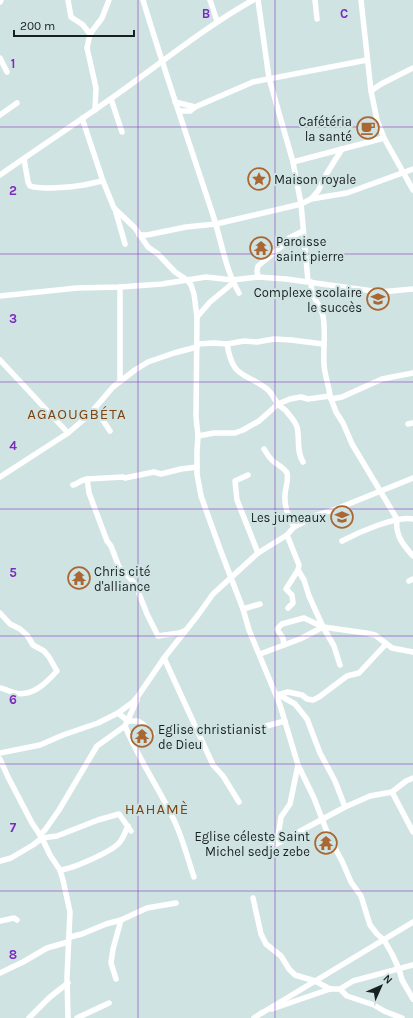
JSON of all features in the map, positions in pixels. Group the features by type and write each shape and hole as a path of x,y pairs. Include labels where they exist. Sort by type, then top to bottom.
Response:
{"street":[{"path":"68,0 71,17 83,25 90,34"},
{"path":"95,110 96,88 87,48 90,34 102,18 109,0"},
{"path":"143,0 216,224 232,282 239,293"},
{"path":"210,0 217,21"},
{"path":"239,0 240,7"},
{"path":"0,175 111,99 217,21 253,0"},
{"path":"258,0 269,78 293,162 301,204 309,282 312,294 323,314 325,332 323,344 324,365 331,398 336,412 343,423 352,444 397,519 397,533 413,556"},
{"path":"316,0 317,19"},
{"path":"361,0 371,91 377,120 384,138 413,189"},
{"path":"0,58 7,72"},
{"path":"179,111 190,111 195,107 238,90 248,84 269,78 367,60"},
{"path":"371,91 381,84 413,68"},
{"path":"111,99 122,132"},
{"path":"176,102 195,107"},
{"path":"0,114 17,103"},
{"path":"82,118 103,181 122,229 125,244"},
{"path":"293,162 384,138"},
{"path":"311,199 318,191 342,149"},
{"path":"24,159 28,182 30,186 33,187 85,185 103,181"},
{"path":"139,235 216,224 301,204 311,199 348,193 413,169"},
{"path":"114,208 135,228 148,247 158,254 170,268 188,280 191,285 194,294 197,317 197,467 201,496 243,609 249,630 278,695 298,765 309,786 329,837 352,882 361,896 370,925 384,940 399,969 402,980 413,1000"},
{"path":"244,278 292,236 303,231"},
{"path":"258,266 258,278"},
{"path":"0,296 77,288 120,288 162,284 206,277 232,282"},
{"path":"197,317 210,302 232,282 244,278 309,282 380,292 413,289"},
{"path":"120,288 120,381"},
{"path":"0,477 68,433 88,416 108,392 120,381 148,362 174,352 214,343 227,344 244,341 280,339 323,344"},
{"path":"227,344 230,359 238,372 267,389 278,404 285,410 297,428 299,456 303,462"},
{"path":"0,360 68,433"},
{"path":"198,436 214,433 235,433 244,430 259,421 278,404 290,399 342,397 382,379 412,373 413,380"},
{"path":"95,408 110,431"},
{"path":"264,449 270,458 287,473 288,478 285,496 286,505 289,518 294,527"},
{"path":"73,485 81,480 87,479 125,478 154,472 161,474 197,467"},
{"path":"248,475 235,481 236,491 258,553"},
{"path":"87,479 89,493 107,541 111,546 119,567 136,586 147,614 158,636 179,633 186,630"},
{"path":"0,753 40,745 98,723 118,713 133,702 138,696 164,658 212,594 258,553 287,535 294,527 317,515 413,479"},
{"path":"342,541 351,536 397,519 413,519"},
{"path":"287,535 299,565 298,570 286,589 292,595 293,603 288,608"},
{"path":"298,570 304,580 309,596 323,627 334,646 340,665"},
{"path":"243,609 260,604"},
{"path":"0,613 10,624 28,635 33,645 44,651 57,671 37,689 29,692 15,693 0,688"},
{"path":"284,645 283,638 277,629 282,624 304,618 323,627 375,635 386,644 397,650 413,652"},
{"path":"260,654 300,639 323,627"},
{"path":"278,695 288,692 302,695 307,699 316,699 347,676 359,673 386,644"},
{"path":"164,658 213,765 223,776 239,802"},
{"path":"278,695 296,704 307,719 320,753 335,781 345,807"},
{"path":"127,723 138,696"},
{"path":"118,713 127,723 143,764 174,818 194,877"},
{"path":"0,861 11,858 33,846 59,810 97,746 127,723 138,721 143,724 152,734"},
{"path":"259,728 285,721"},
{"path":"0,758 8,777 32,823 60,870 70,912 68,1018"},
{"path":"267,848 278,836 281,817 290,804 298,765"},
{"path":"259,852 345,807 370,796 392,792 406,781 413,778"},
{"path":"392,792 413,832"},
{"path":"40,837 57,836 98,820 119,814 129,829 116,846 102,855 68,869 60,870"},
{"path":"253,898 260,934 266,944 281,956 291,972 295,975 315,980 330,989"},
{"path":"0,974 47,948 106,924 121,920 148,908 176,903"},
{"path":"0,921 14,918 17,920"},
{"path":"116,979 111,963 113,949 121,920"},
{"path":"254,1018 413,922"},
{"path":"262,1013 330,989 340,989 353,981 413,965"},
{"path":"29,1018 50,996 68,983"},
{"path":"340,989 347,996 393,1016 402,1018"},
{"path":"76,1018 109,1003"}],"place":[{"name":"Cafétéria la santé","path":"368,128"},
{"name":"Maison royale","path":"259,179"},
{"name":"Paroisse saint pierre","path":"261,248"},
{"name":"Complexe scolaire le succès","path":"378,299"},
{"name":"Les jumeaux","path":"342,517"},
{"name":"Chris cité d'alliance","path":"79,578"},
{"name":"Eglise christianist de Dieu","path":"142,736"},
{"name":"Eglise céleste Saint Michel sedje zebe","path":"326,843"}],"district":[{"name":"AGAOUGBÉTA","path":"77,414"},
{"name":"HAHAMÈ","path":"157,809"}]}
